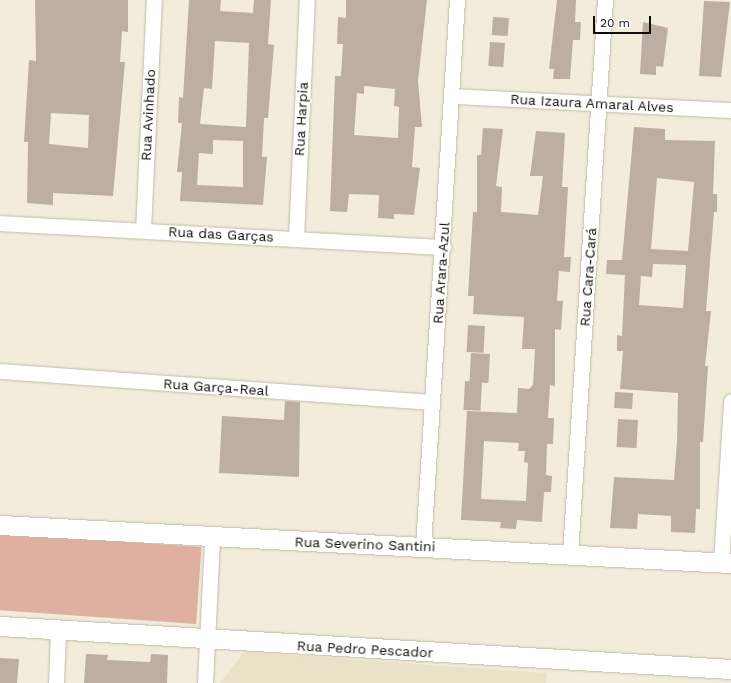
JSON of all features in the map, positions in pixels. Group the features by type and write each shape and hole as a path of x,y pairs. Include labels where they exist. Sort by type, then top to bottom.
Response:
{"street":[{"name":"Rua Avinhado","path":"143,230 154,0"},
{"name":"Rua Harpia","path":"296,238 307,0"},
{"name":"Rua Arara-Azul","path":"423,546 431,402 453,96 456,0"},
{"name":"Rua Cara-Cará","path":"570,554 605,0"},
{"name":"Rua Izaura Amaral Alves","path":"453,96 599,102 731,110"},
{"name":"Rua das Garças","path":"0,223 442,247"},
{"name":"Rua Garça-Real","path":"0,371 431,402"},
{"path":"726,563 731,401"},
{"name":"Rua Severino Santini","path":"0,525 212,538 423,546 726,563"},
{"path":"205,683 212,538"},
{"name":"Rua Pedro Pescador","path":"0,626 206,640 731,669"},
{"path":"56,683 58,630"}],"shaded area":[{"path":"0,533 202,547 196,624 0,610"},
{"path":"244,652 547,673 546,683 220,683"}],"building":[{"path":"35,0 128,0 128,32 122,31 120,62 125,62 113,196 53,193 53,205 27,203 28,142 24,142 29,60 36,61","holes":["51,113 89,115 88,148 49,144"]},
{"path":"189,0 221,0 220,11 253,13 254,0 271,0 268,44 274,45 268,118 264,118 262,157 267,157 263,205 180,201 182,172 177,172 182,123 178,123 179,97 183,98","holes":["215,41 249,43 246,127 200,124 204,88 212,89","213,140 243,141 243,187 197,185 199,153 213,154"]},
{"path":"346,0 427,0 418,81 422,127 415,127 412,167 420,168 414,215 394,214 394,219 378,218 379,195 349,194 347,212 330,211 335,76 341,76 343,44 337,44 338,17 346,18","holes":["364,86 395,89 394,106 399,107 398,138 354,135 357,93 364,94"]},
{"path":"557,0 576,0 575,22 581,22 580,40 573,40 570,79 553,79 554,69 549,69"},
{"path":"704,1 730,2 721,77 699,76"},
{"path":"493,17 509,18 508,36 492,35"},
{"path":"643,22 668,28 663,67 656,66 656,75 640,74"},
{"path":"490,42 505,43 503,67 488,66"},
{"path":"634,127 665,129 665,140 715,141 713,194 717,194 717,212 714,212 706,311 711,311 705,366 708,366 703,442 700,442 700,509 696,509 695,533 671,532 671,516 638,514 637,529 610,528 614,477 674,480 677,441 678,393 620,389 623,351 617,351 617,335 622,336 625,275 606,274 607,260 622,260","holes":["657,178 694,182 688,251 651,249","653,264 686,265 683,308 639,305 641,276 652,277"]},
{"path":"483,128 503,129 496,186 502,187 501,212 538,215 543,176 530,176 536,131 565,133 562,187 568,187 564,257 571,257 570,272 559,271 557,301 563,301 561,330 555,329 555,386 550,385 548,418 554,418 553,444 547,444 546,475 552,476 551,492 544,492 542,522 517,520 516,529 500,528 501,522 461,520 467,411 517,413 518,388 529,389 533,385 535,349 522,349 524,317 473,314 474,296 468,296 473,212 477,212 477,155 481,155","holes":["484,441 519,443 518,451 525,451 524,462 528,463 526,501 481,499"]},
{"path":"468,325 485,326 484,353 467,352"},
{"path":"471,353 490,354 488,383 469,382"},
{"path":"465,381 482,382 480,411 463,410"},
{"path":"615,392 633,393 632,409 614,408"},
{"path":"285,401 300,402 299,477 219,473 222,416 284,420"},
{"path":"618,419 638,420 637,448 617,447"},
{"path":"86,654 108,655 107,660 150,662 151,654 168,655 167,683 84,683"},
{"path":"0,658 19,659 17,683 0,683"}]}
